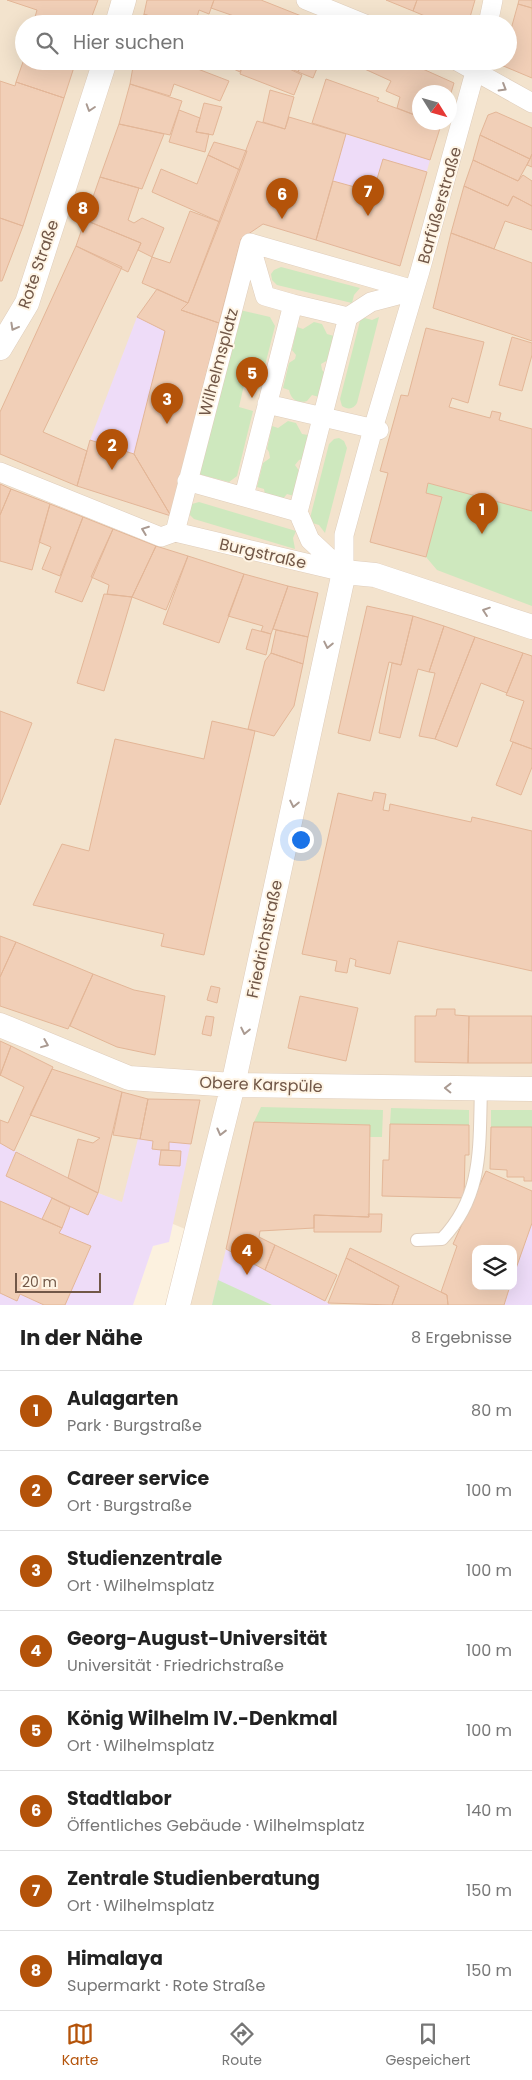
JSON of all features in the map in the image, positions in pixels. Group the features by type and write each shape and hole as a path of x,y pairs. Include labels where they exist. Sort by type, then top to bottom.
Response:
{"street":[{"path":"120,15 124,0"},
{"path":"306,0 344,15"},
{"path":"490,15 493,0"},
{"name":"Rote Straße","path":"0,348 27,303 102,70"},
{"name":"Barfüßerstraße","path":"414,290 476,70"},
{"path":"483,70 532,103"},
{"path":"250,243 414,290"},
{"path":"250,243 265,296 348,317"},
{"name":"Wilhelmsplatz","path":"175,532 250,243"},
{"path":"344,572 310,540 298,512 348,317 371,302 414,290"},
{"path":"344,572 344,535 376,429 414,290"},
{"path":"244,496 293,304"},
{"path":"267,404 376,429"},
{"name":"Burgstraße","path":"0,472 161,536 175,532 344,572 375,575 532,627"},
{"path":"187,481 298,512"},
{"name":"Friedrichstraße","path":"178,1305 233,1085 344,572"},
{"name":"Obere Karspüle","path":"0,1025 129,1078 233,1085 532,1089"}],"lane":[{"path":"416,1240 442,1239 458,1220 468,1202 476,1179 479,1157 481,1089"}],"shaded area":[{"path":"0,0 532,0 532,1305 165,1305 178,1278 190,1231 98,1193 0,1143"},
{"path":"289,117 430,160 400,266 263,224 241,239 171,516 77,486 90,440 137,317 157,289 188,303 257,121 285,128"},
{"path":"148,1099 200,1100 169,1242 153,1246 133,1305 0,1305 0,1143 98,1193 122,1202"},
{"path":"532,1223 532,1305 504,1305 509,1290 517,1290 517,1266"},
{"path":"226,1249 325,1301 331,1305 212,1305"}],"green space":[{"path":"281,267 360,288 354,295 352,303 277,285 272,280 271,274 274,270"},
{"path":"240,310 270,317 275,326 259,389 244,385 239,407 253,411 237,476 229,482 198,474"},
{"path":"361,317 372,320 379,317 357,403 353,408 349,408 342,406 340,399"},
{"path":"314,322 322,324 327,334 334,336 328,360 321,364 322,370 325,373 319,397 312,395 307,401 300,402 291,396 289,390 283,388 289,363 295,359 296,355 292,350 297,327 303,329"},
{"path":"288,421 296,423 302,434 308,435 303,459 299,460 295,465 300,472 294,496 287,494 281,501 265,495 264,489 257,487 263,463 270,458 267,449 272,426 278,428"},
{"path":"339,438 344,441 347,448 325,533 319,525 309,522 329,444 334,439"},
{"path":"428,483 532,511 532,606 437,570 426,557 442,497 426,493"},
{"path":"199,502 296,531 293,538 295,549 194,519 189,514 192,504"},
{"path":"261,1107 383,1110 382,1137 369,1137 369,1125 254,1122"},
{"path":"391,1108 469,1110 469,1125 390,1124"},
{"path":"491,1110 532,1110 532,1127 491,1127"},
{"path":"218,1280 272,1305 212,1305"}],"building":[{"path":"7,0 98,0 92,15 36,15 37,10"},
{"path":"147,0 214,0 209,14 199,10 198,15 144,14"},
{"path":"214,0 261,0 299,15 231,15 211,8"},
{"path":"386,0 417,0 413,11"},
{"path":"417,0 475,0 471,15 423,15 413,11"},
{"path":"519,0 532,0 532,8 518,4"},
{"path":"518,4 532,8 532,78 513,70 517,70 517,15 515,15"},
{"path":"20,70 73,70 64,98 16,82"},
{"path":"132,70 200,70 229,81 220,101 174,84 170,96 130,84"},
{"path":"241,70 292,70 302,75 294,95 240,74"},
{"path":"299,70 316,70 313,78 298,72"},
{"path":"367,70 425,70 454,83 453,85 412,85 412,114 397,108 400,97 386,91 391,81"},
{"path":"326,79 379,98 377,101 412,114 412,130 439,130 430,160 312,123"},
{"path":"0,81 15,86 16,82 64,98 23,226 0,218"},
{"path":"130,84 182,101 170,135 119,124"},
{"path":"270,90 294,97 285,129 263,122"},
{"path":"204,103 222,107 213,135 196,132"},
{"path":"179,110 200,118 196,132 209,134 205,152 169,142"},
{"path":"496,112 532,128 532,154 530,159 480,135 488,115"},
{"path":"289,117 346,134 316,240 263,224 241,239 219,323 181,310 188,303 257,121 285,129"},
{"path":"119,124 164,134 142,189 100,177"},
{"path":"480,135 530,159 518,181 473,160"},
{"path":"214,142 247,151 240,170 208,155"},
{"path":"532,154 532,167 527,165"},
{"path":"208,155 240,170 220,222 152,192 161,169 197,184"},
{"path":"383,159 427,172 400,266 316,240 333,181 373,192"},
{"path":"473,160 518,181 523,175 532,181 532,206 513,196 508,206 464,186"},
{"path":"100,177 139,188 128,220 134,223 142,218 164,228 152,257 138,250 141,243 85,220"},
{"path":"464,186 508,206 513,196 532,206 532,230 505,221 494,249 451,233"},
{"path":"190,211 220,222 188,303 142,283 152,257 170,263"},
{"path":"0,218 23,226 2,281 0,281"},
{"path":"85,220 141,243 128,272 76,246"},
{"path":"451,233 532,263 532,341 433,308"},
{"path":"76,246 122,267 43,432 87,451 77,486 0,454 0,412"},
{"path":"157,289 188,303 181,310 219,323 171,516 134,454 165,331 137,317"},
{"path":"426,328 484,342 468,403 452,398 449,407 490,418 492,411 501,413 499,420 532,429 532,511 428,483 426,493 442,497 426,557 370,542 388,473 380,471 401,395 408,396"},
{"path":"512,337 532,343 532,355 522,391 499,385"},
{"path":"90,440 134,454 171,516 77,486"},
{"path":"0,484 11,489 0,515"},
{"path":"11,489 50,504 32,570 0,561 0,515"},
{"path":"50,504 83,517 60,576 42,569 51,547 39,542"},
{"path":"83,517 113,529 82,602 55,592"},
{"path":"113,529 156,546 132,597 107,594 109,585 91,577"},
{"path":"156,546 188,556 166,610 132,597"},
{"path":"188,556 244,574 219,643 163,624"},
{"path":"244,574 288,586 271,634 261,631 263,626 228,616"},
{"path":"288,586 318,593 308,637 273,629"},
{"path":"104,594 132,597 104,691 77,683"},
{"path":"367,606 413,616 401,665 389,662 370,741 338,733"},
{"path":"413,616 444,626 429,672 418,669 400,738 379,733 392,663 401,665"},
{"path":"444,626 475,637 435,739 419,736 435,673 429,672"},
{"path":"252,629 271,634 266,655 246,649"},
{"path":"276,630 308,637 303,664 271,653"},
{"path":"475,637 523,653 507,693 481,683 457,747 435,739"},
{"path":"271,653 303,664 294,706 274,736 248,729 265,661"},
{"path":"523,653 532,656 532,749 510,741 524,701 506,695"},
{"path":"0,711 32,723 0,805"},
{"path":"212,721 255,731 204,955 161,946 164,934 33,905 62,844 89,851 115,739 204,759"},
{"path":"513,742 532,749 532,767 521,795 496,785"},
{"path":"374,792 386,794 383,810 389,811 390,804 471,822 472,817 532,831 532,971 398,941 390,974 355,966 356,960 350,958 347,973 335,971 337,961 302,954 338,793 372,801"},
{"path":"0,936 16,942 0,977"},
{"path":"16,942 93,974 68,1029 0,1006 0,977"},
{"path":"93,974 134,990 165,996 155,1055 117,1047 70,1026"},
{"path":"211,986 220,988 217,1003 207,1000"},
{"path":"300,996 358,1008 346,1061 288,1048"},
{"path":"437,1009 455,1009 455,1015 469,1016 468,1063 415,1062 415,1016 436,1016"},
{"path":"206,1016 214,1017 211,1036 202,1034"},
{"path":"469,1016 532,1016 532,1063 468,1063"},
{"path":"0,1041 11,1046 0,1076"},
{"path":"11,1046 53,1067 14,1151 0,1143 0,1120 8,1123 24,1087 0,1075"},
{"path":"52,1069 122,1092 98,1193 68,1178 78,1139 93,1143 100,1138 30,1115"},
{"path":"122,1092 148,1099 140,1139 113,1135"},
{"path":"148,1099 200,1100 191,1144 169,1142 169,1150 161,1150 152,1149 153,1141 140,1139"},
{"path":"254,1122 370,1125 369,1217 314,1215 314,1228 260,1231 259,1237 275,1245 265,1270 226,1249"},
{"path":"390,1124 469,1125 469,1155 465,1155 464,1198 382,1196 383,1160 389,1160"},
{"path":"491,1127 532,1127 532,1181 524,1181 524,1177 507,1177 507,1170 490,1169"},
{"path":"161,1150 181,1151 180,1166 159,1165"},
{"path":"16,1152 98,1193 88,1215 6,1176"},
{"path":"486,1171 532,1191 532,1223 517,1266 517,1245 472,1245 472,1290 509,1290 504,1305 448,1305 447,1295 441,1292 457,1246 453,1244"},
{"path":"52,1198 70,1207 62,1228 42,1219"},
{"path":"0,1201 62,1228 59,1233 91,1246 65,1305 44,1305 20,1294 17,1301 0,1293"},
{"path":"368,1214 382,1214 381,1232 314,1232 314,1215 369,1217"},
{"path":"275,1245 337,1275 325,1301 265,1270"},
{"path":"350,1248 447,1295 448,1305 392,1305 399,1286 346,1258"},
{"path":"346,1258 399,1286 392,1305 328,1303"}],"place":[{"name":"Zentrale Studienberatung","path":"368,216"},
{"name":"Stadtlabor","path":"282,219"},
{"name":"Himalaya","path":"83,233"},
{"name":"König Wilhelm IV.-Denkmal","path":"252,398"},
{"name":"Studienzentrale","path":"167,424"},
{"name":"Career service","path":"112,470"},
{"name":"Aulagarten","path":"482,534"},
{"name":"Georg-August-Universität","path":"247,1275"}]}
